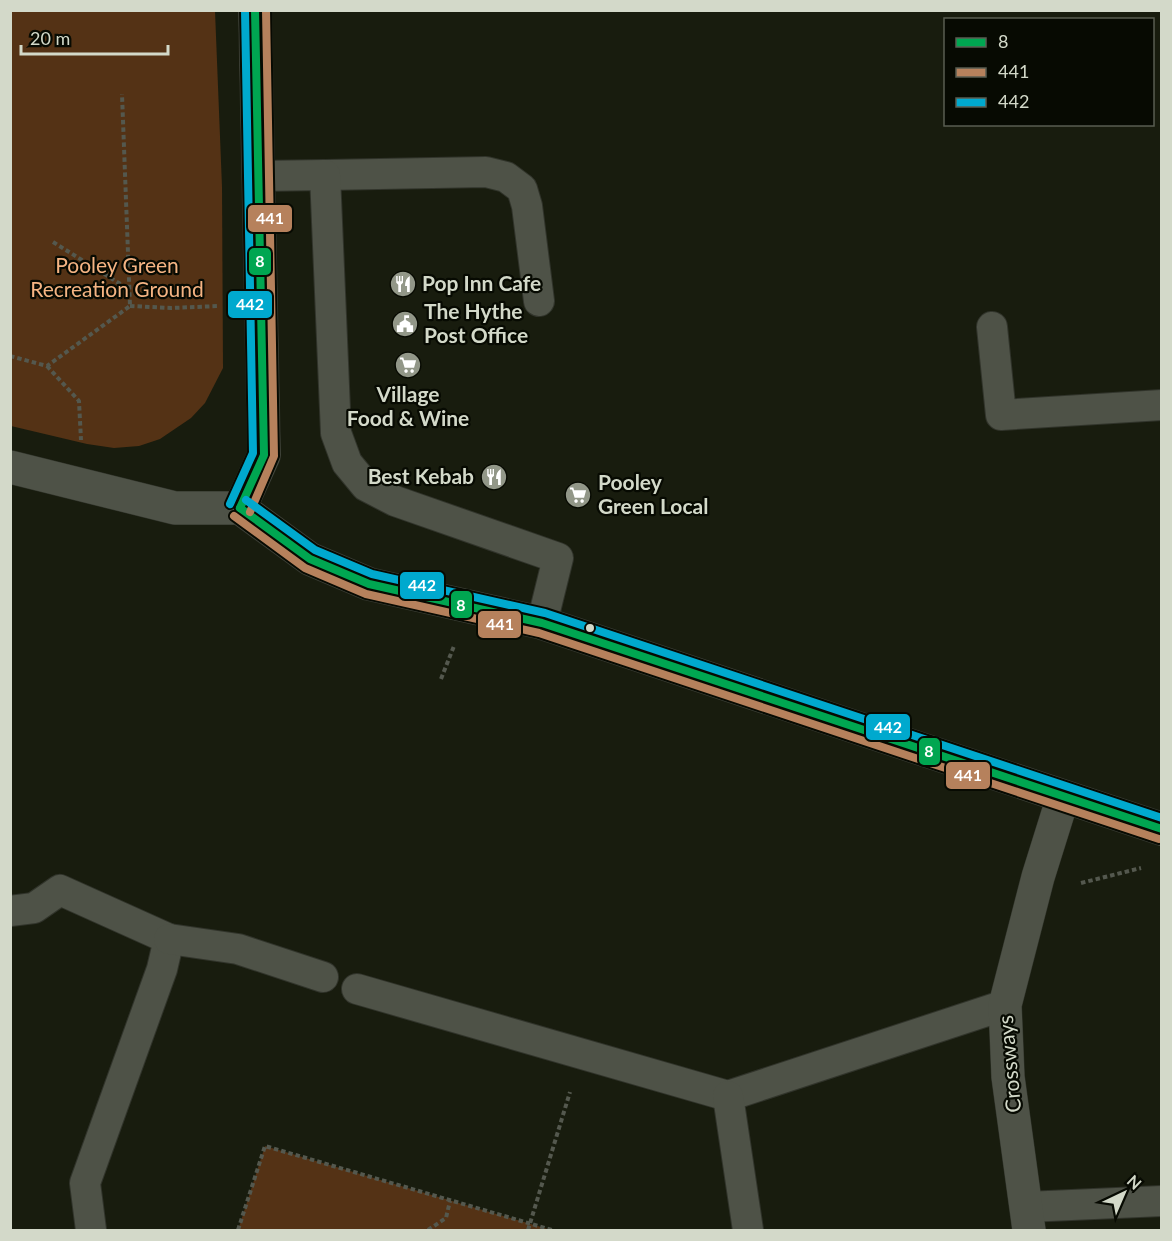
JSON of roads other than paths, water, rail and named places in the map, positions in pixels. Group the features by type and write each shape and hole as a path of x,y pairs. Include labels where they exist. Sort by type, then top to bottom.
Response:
{"main road":[{"path":"240,508 264,455 255,10"},
{"path":"10,466 175,508 240,508 310,559 369,584 542,623 1161,829"},
{"name":"Crossways","path":"1028,1219 1008,1077 1005,1005 1038,877 1064,797"}],"lane":[{"path":"259,176 486,172 506,177 522,189 527,206 539,301"},
{"path":"325,175 336,433 347,463 366,486 395,501 558,558 542,623"},
{"path":"992,327 1001,415 1161,405"},
{"path":"10,911 34,908 60,890 169,939 238,949 323,977"},
{"path":"91,1230 85,1183 162,969 169,939"},
{"path":"357,989 728,1096 1005,1005"},
{"path":"728,1096 748,1230"},
{"path":"1028,1219 1161,1201"}],"place":[{"name":"Pop Inn Cafe","path":"403,284"},
{"name":"The Hythe Post Office","path":"405,324"},
{"name":"Village Food & Wine","path":"408,365"},
{"name":"Best Kebab","path":"494,477"},
{"name":"Pooley Green Local","path":"578,495"}],"park label":[{"name":"Pooley Green Recreation Ground","path":"117,278"}]}
